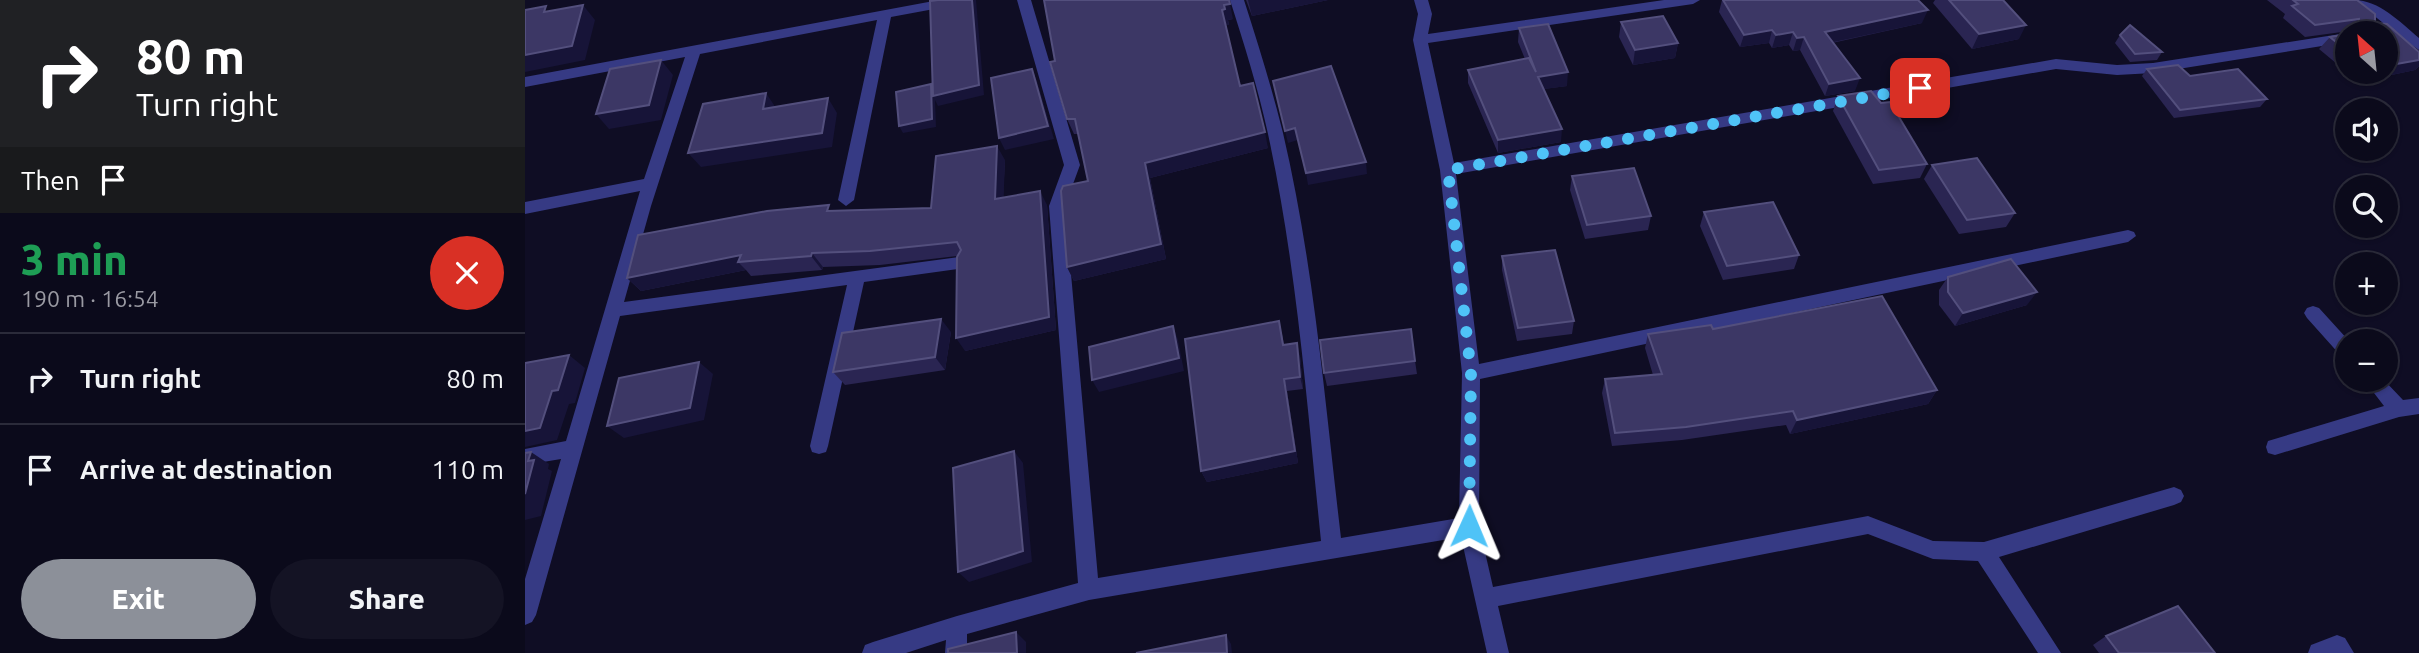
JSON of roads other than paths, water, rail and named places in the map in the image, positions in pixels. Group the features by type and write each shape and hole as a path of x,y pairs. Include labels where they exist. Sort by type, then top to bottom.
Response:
{"street":[{"path":"525,82 961,0"},
{"path":"1024,0 1072,165 1057,206 1089,590"},
{"path":"1237,0 1253,45 1293,223 1332,548"},
{"path":"1421,0 1425,13 1420,40 1448,170 1471,373 1469,526 1498,653"},
{"path":"1420,40 1693,0"},
{"path":"2361,0 2419,45"},
{"path":"846,200 885,15"},
{"path":"1448,170 2056,64 2117,70 2153,68 2335,39"},
{"path":"525,615 613,310 694,50"},
{"path":"525,208 651,183"},
{"path":"1471,373 2128,236"},
{"path":"613,310 959,263"},
{"path":"819,446 857,277"},
{"path":"2313,313 2335,338"},
{"path":"2384,392 2399,409"},
{"path":"2274,447 2399,409 2419,406"},
{"path":"525,457 573,448"},
{"path":"1486,598 1868,525 1933,550 1984,552 2174,496"},
{"path":"873,653 957,625 1089,590 1469,526"},
{"path":"1984,552 2050,653"},
{"path":"957,625 957,653"},
{"path":"2319,653 2337,646 2343,653"}]}
